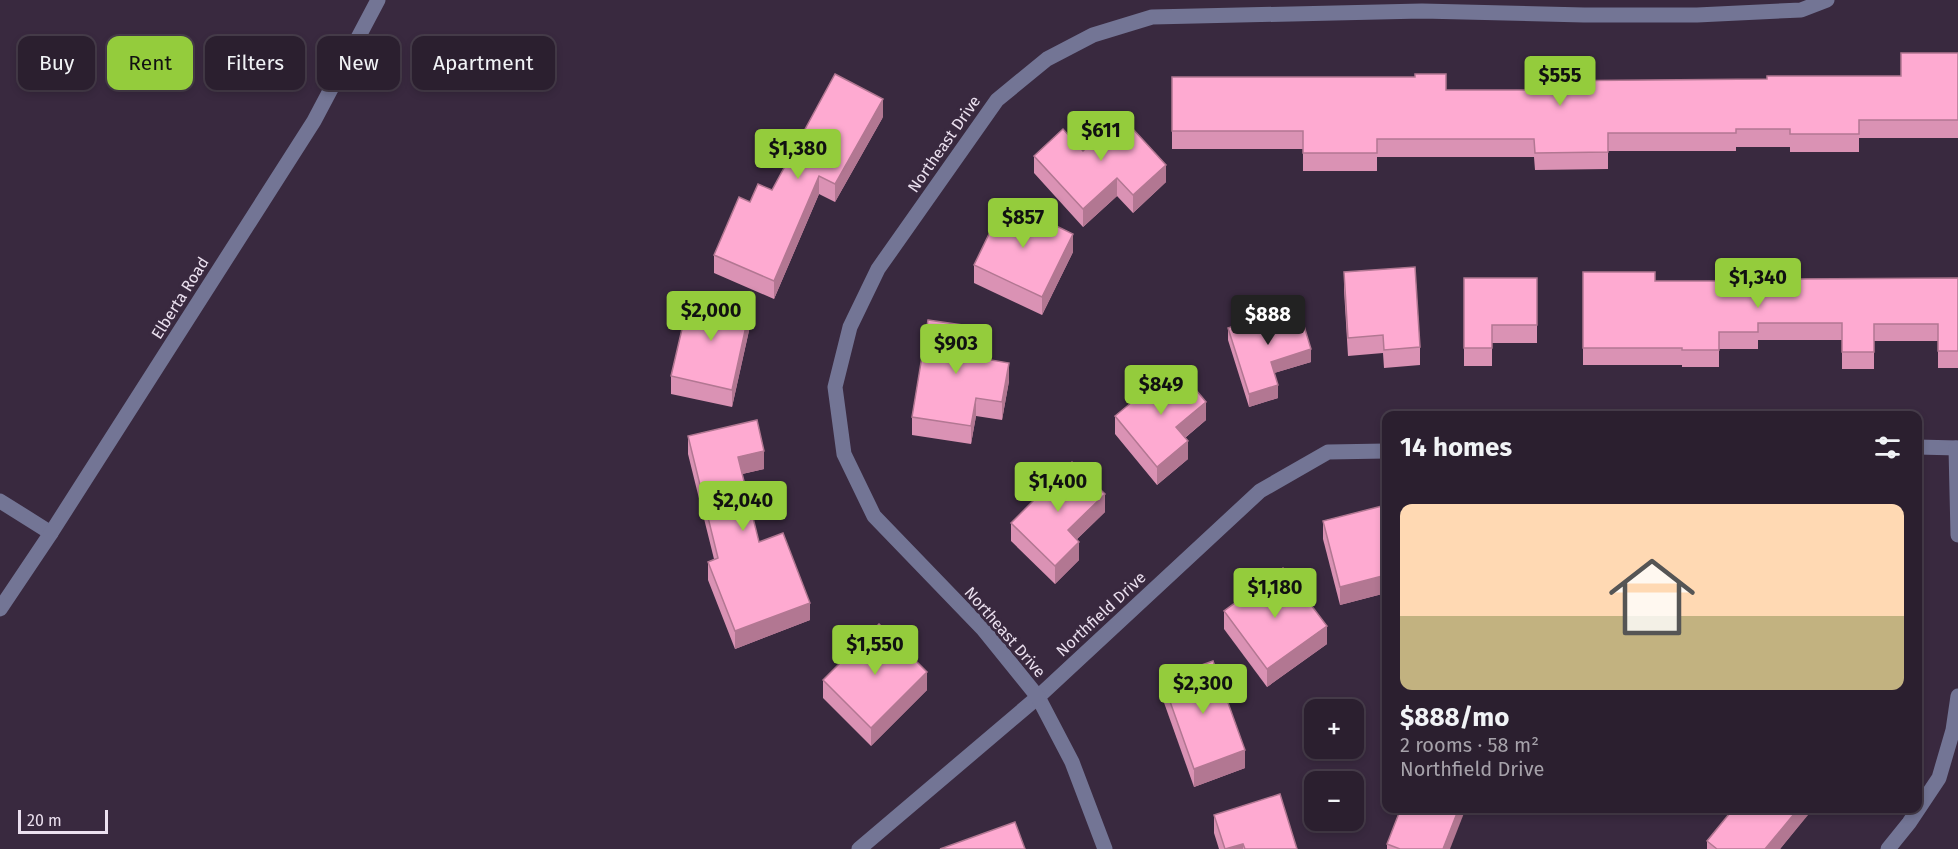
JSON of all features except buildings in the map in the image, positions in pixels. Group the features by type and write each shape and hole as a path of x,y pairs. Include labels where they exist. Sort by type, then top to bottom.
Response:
{"street":[{"name":"Elberta Road","path":"0,609 314,121 378,0"},
{"name":"Northeast Drive","path":"1105,849 1072,762 1038,697 983,629 874,516 844,454 835,387 850,327 878,269 997,100 1047,59 1093,35 1152,17 1422,11 1697,15 1801,10 1827,0"},
{"path":"1922,447 1957,448 1958,535"},
{"name":"Northfield Drive","path":"859,849 1038,697 1260,491 1328,452 1382,451"},
{"path":"0,501 51,533"},
{"path":"1922,804 1939,778 1953,730 1958,696"},
{"path":"1888,849 1916,813"}]}
